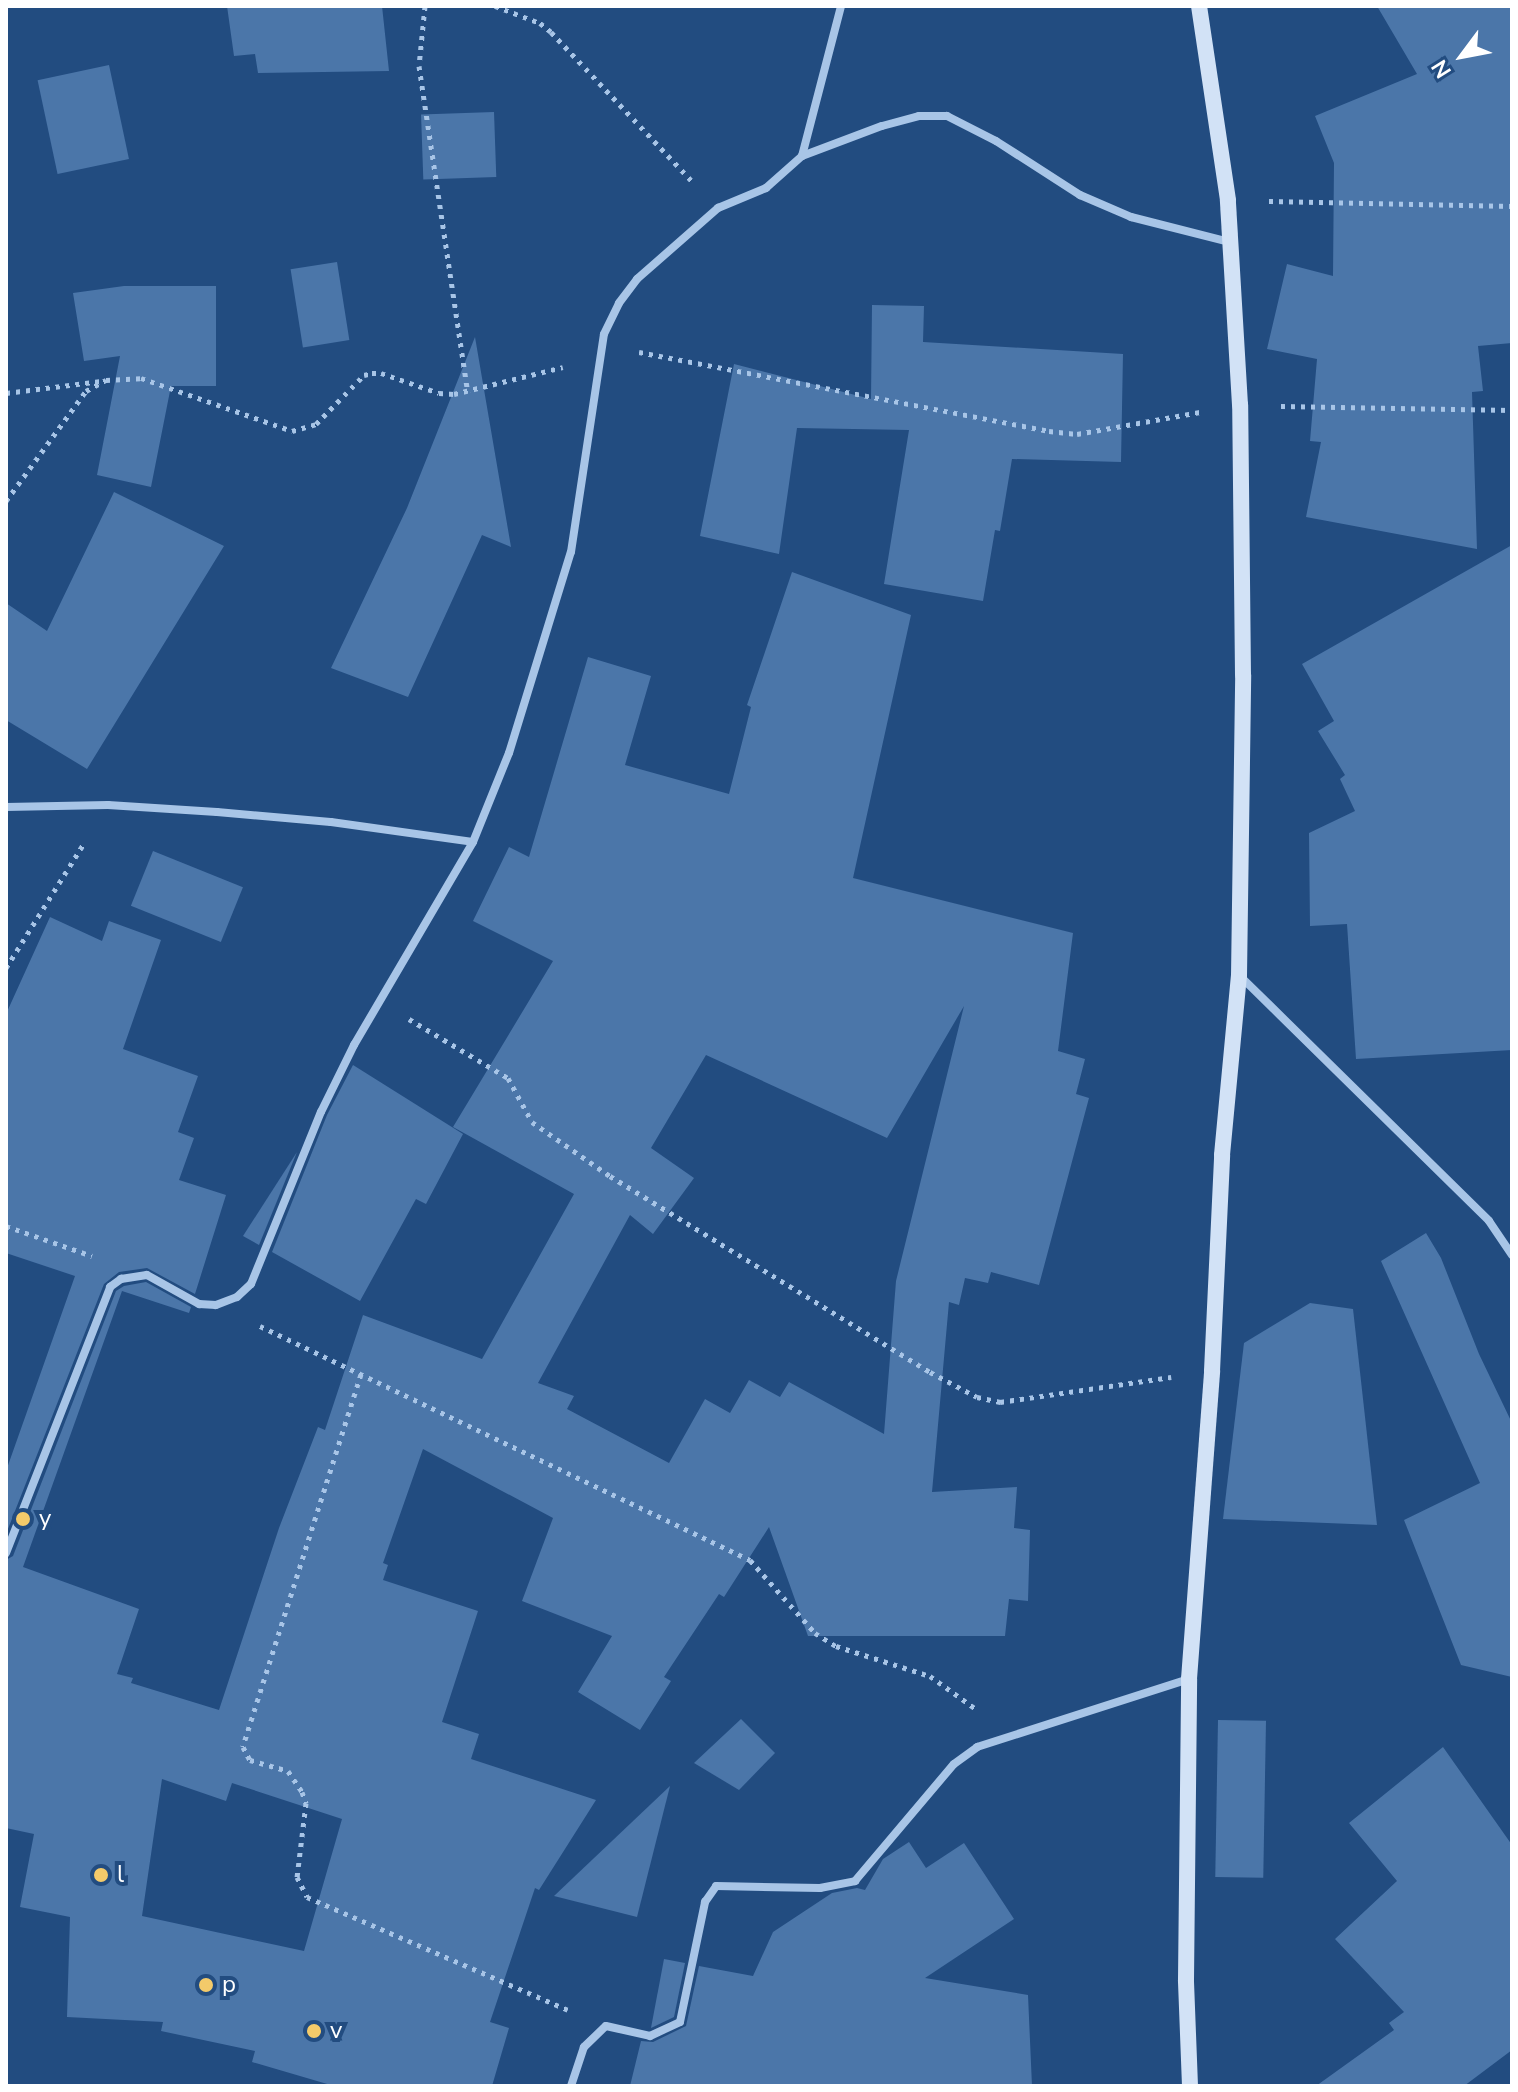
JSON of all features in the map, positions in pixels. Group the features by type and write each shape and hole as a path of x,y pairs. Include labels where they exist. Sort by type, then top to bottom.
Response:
{"street":[{"path":"802,156 841,6"},
{"path":"1190,2086 1186,1980 1189,1679 1212,1371 1222,1155 1239,976 1243,675 1240,405 1228,200 1199,6"},
{"path":"6,1553 110,1287 121,1279 147,1275 199,1304 216,1305 237,1297 251,1284 321,1112 379,1001 473,842 509,753 571,552 588,457 601,344 619,303 637,279 718,208 766,188 802,156 882,126 919,116 947,116 996,141 1080,195 1131,217 1230,242"},
{"path":"6,807 108,805 331,822 473,842"},
{"path":"1239,976 1489,1221 1512,1255"},
{"path":"571,2086 584,2047 606,2026 650,2036 680,2022 705,1902 716,1886 820,1888 855,1881 954,1764 977,1747 1189,1679"}],"path":[{"path":"425,6 419,66 468,392"},
{"path":"495,6 540,23 551,32 718,208"},
{"path":"1228,200 1512,206"},
{"path":"601,344 1012,425 1077,434 1240,405 1512,410"},
{"path":"6,393 141,378 292,431 316,424 364,375 372,373 381,373 439,393 468,392 598,358"},
{"path":"6,501 86,391 106,380"},
{"path":"6,968 108,805"},
{"path":"379,1001 508,1078 532,1122 610,1176 930,1372 977,1397 1000,1402 1212,1371"},
{"path":"6,1226 147,1275"},
{"path":"216,1305 750,1560 815,1633 836,1646 930,1676 1012,1736"},
{"path":"361,1374 243,1747 250,1760 288,1771 302,1792 306,1803 297,1877 307,1897 606,2026"}],"building":[{"path":"227,6 382,6 389,71 258,73 255,54 234,56"},
{"path":"1377,6 1512,6 1512,343 1478,346 1483,391 1472,392 1477,549 1306,517 1321,442 1310,441 1317,359 1267,349 1287,264 1333,276 1334,163 1315,116 1417,74"},
{"path":"109,65 129,159 58,174 38,80"},
{"path":"494,112 496,177 423,180 421,115"},
{"path":"337,262 349,340 303,347 291,269"},
{"path":"124,286 216,286 216,386 171,386 151,487 97,475 120,356 84,361 73,293"},
{"path":"872,305 924,306 923,342 1123,354 1121,462 1012,459 1000,531 995,530 983,601 884,584 909,430 797,428 779,554 700,536 734,364 871,399"},
{"path":"475,337 511,547 482,535 408,697 331,668 407,508"},
{"path":"114,492 224,546 87,769 6,720 6,603 47,631"},
{"path":"1512,545 1512,1050 1356,1059 1347,924 1310,926 1309,833 1355,811 1340,779 1345,775 1318,731 1334,721 1302,664"},
{"path":"792,572 911,615 853,878 1073,933 1058,1051 1085,1059 1076,1094 1089,1098 1039,1285 991,1272 988,1283 965,1278 959,1305 949,1302 932,1492 1017,1487 1014,1528 1030,1530 1028,1601 1009,1599 1005,1636 808,1636 769,1527 724,1597 719,1594 664,1677 671,1681 640,1730 578,1692 612,1636 522,1601 553,1518 423,1449 383,1563 388,1565 383,1580 478,1611 442,1722 479,1734 471,1759 596,1800 539,1890 535,1888 490,2022 509,2028 492,2086 334,2086 252,2062 255,2051 161,2031 163,2022 67,2017 70,1917 20,1907 34,1834 6,1828 6,1560 13,1556 116,1291 124,1286 146,1282 191,1307 189,1313 122,1291 23,1567 139,1609 117,1674 133,1678 131,1683 219,1710 279,1528 318,1427 325,1430 363,1315 482,1359 574,1194 453,1127 553,961 473,921 509,847 529,857 588,657 651,676 625,765 729,794 751,707 747,705","holes":["964,1006 896,1281 884,1434 789,1382 780,1397 749,1380 730,1413 705,1399 669,1463 567,1409 574,1396 538,1383 630,1215 653,1234 694,1178 651,1148 706,1055 887,1138","162,1779 226,1801 232,1783 342,1819 304,1951 142,1916"]},
{"path":"153,851 243,887 221,942 131,906"},
{"path":"50,917 102,941 109,921 161,940 123,1049 198,1076 178,1132 194,1138 179,1180 226,1195 195,1294 147,1268 119,1272 104,1284 6,1534 6,1471 75,1276 6,1253 6,1014"},
{"path":"353,1065 463,1134 426,1204 416,1199 360,1301 272,1252 327,1115"},
{"path":"297,1152 259,1245 243,1236"},
{"path":"1426,1233 1441,1258 1479,1354 1512,1423 1512,1677 1461,1665 1404,1520 1480,1483 1381,1261"},
{"path":"1310,1303 1353,1309 1377,1525 1223,1519 1244,1343"},
{"path":"741,1719 775,1753 739,1790 694,1763"},
{"path":"1218,1720 1266,1721 1263,1878 1215,1877"},
{"path":"1443,1747 1512,1845 1512,2050 1464,2086 1316,2086 1394,2030 1389,2023 1404,2012 1335,1939 1397,1881 1349,1823"},
{"path":"670,1786 637,1917 554,1896"},
{"path":"909,1842 926,1868 964,1843 1014,1919 925,1978 1028,1995 1032,2086 630,2086 641,2041 653,2042 686,2026 699,1966 753,1976 773,1932 832,1893 857,1888 865,1890 883,1859"},
{"path":"664,1959 685,1963 674,2017 651,2028"}],"place":[{"name":"y","path":"23,1519"},
{"name":"l","path":"101,1875"},
{"name":"p","path":"206,1985"},
{"name":"v","path":"314,2031"}]}
